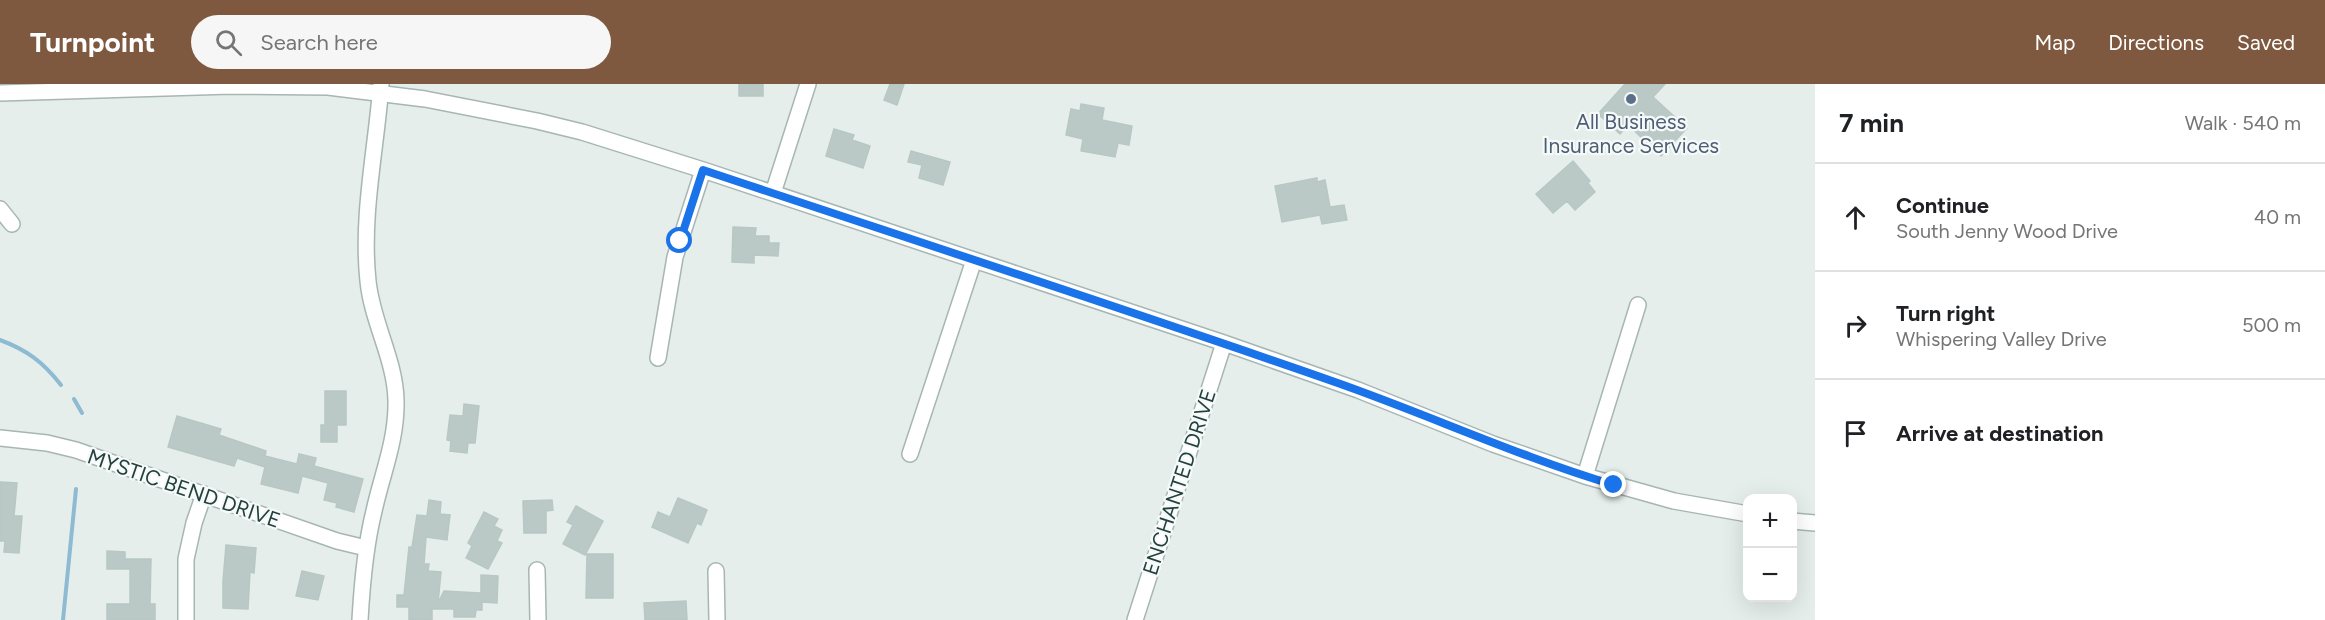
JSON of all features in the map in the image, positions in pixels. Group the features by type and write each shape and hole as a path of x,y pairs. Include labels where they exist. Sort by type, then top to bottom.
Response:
{"street":[{"path":"772,194 808,84"},
{"path":"0,93 231,86 380,88 537,121 582,132 703,170 1224,343 1358,390 1503,448 1585,476 1674,501 1743,513"},
{"path":"360,620 366,548 393,441 396,399 387,351 371,301 366,264 380,88"},
{"path":"658,358 675,257 703,170"},
{"path":"0,209 12,224"},
{"path":"910,453 974,260"},
{"path":"1585,476 1638,304"},
{"name":"ENCHANTED DRIVE","path":"1135,620 1224,343"},
{"name":"MYSTIC BEND DRIVE","path":"0,438 47,443 76,450 337,541 366,548"},
{"path":"186,620 186,559 194,523 204,494"},
{"path":"1797,521 1815,523"},
{"path":"537,570 538,620"},
{"path":"716,571 717,620"}],"building":[{"path":"739,84 763,84 763,96 739,96"},
{"path":"890,84 904,84 897,105 884,100"},
{"path":"1625,84 1665,84 1653,97 1687,128 1661,156 1628,125 1620,134 1598,114"},
{"path":"1081,104 1104,108 1102,120 1132,126 1129,145 1118,143 1115,157 1081,151 1083,139 1066,135 1071,109 1080,111"},
{"path":"834,129 854,135 852,140 870,146 863,168 826,156"},
{"path":"911,151 950,162 943,185 919,178 922,165 908,162"},
{"path":"1573,161 1590,181 1588,183 1595,192 1575,210 1567,201 1553,213 1536,194"},
{"path":"1317,178 1317,182 1325,180 1330,207 1344,205 1347,220 1322,224 1320,215 1282,222 1275,186"},
{"path":"733,227 756,228 755,236 769,236 769,243 779,243 778,256 754,255 754,263 732,262"},
{"path":"325,391 346,391 346,425 337,425 337,442 321,442 321,425 325,425"},
{"path":"464,404 479,406 475,443 468,443 467,453 450,451 451,441 447,440 450,415 463,416"},
{"path":"177,416 221,429 219,435 266,451 265,456 297,464 299,454 316,458 314,466 363,479 354,512 336,507 337,503 324,500 328,483 302,476 298,493 261,484 265,467 237,458 234,466 168,447"},
{"path":"0,482 17,483 14,516 22,516 19,553 4,552 5,541 0,541"},
{"path":"678,498 707,510 701,525 697,523 688,543 652,527 658,512 670,517"},
{"path":"429,500 441,502 440,514 450,515 447,540 426,537 424,564 429,564 428,571 441,572 438,603 444,591 481,593 481,575 498,576 497,603 482,602 482,610 476,610 475,617 454,617 454,609 432,609 432,620 409,620 409,607 397,607 397,595 404,595 409,547 412,547 417,515 427,516"},
{"path":"552,500 553,510 546,511 546,533 524,533 523,501"},
{"path":"576,506 603,521 585,555 563,544 573,525 567,522"},
{"path":"484,512 498,519 494,526 502,530 497,541 502,543 488,569 466,558 472,546 468,543"},
{"path":"226,545 256,548 254,573 250,572 248,609 223,608"},
{"path":"107,551 125,552 125,559 151,559 150,604 155,604 155,620 107,620 107,604 130,604 130,569 107,569"},
{"path":"587,554 613,554 613,598 586,598"},
{"path":"302,571 324,576 318,600 296,596"},
{"path":"686,601 687,620 645,620 644,603"}],"waterway":[{"path":"0,340 34,358 61,385"},
{"path":"74,399 82,413"},
{"path":"63,620 76,489"}],"place":[{"name":"All Business Insurance Services","path":"1631,99"}],"route":[{"path":"680,241 703,170 1224,343 1358,390 1540,462 1614,485"}]}
